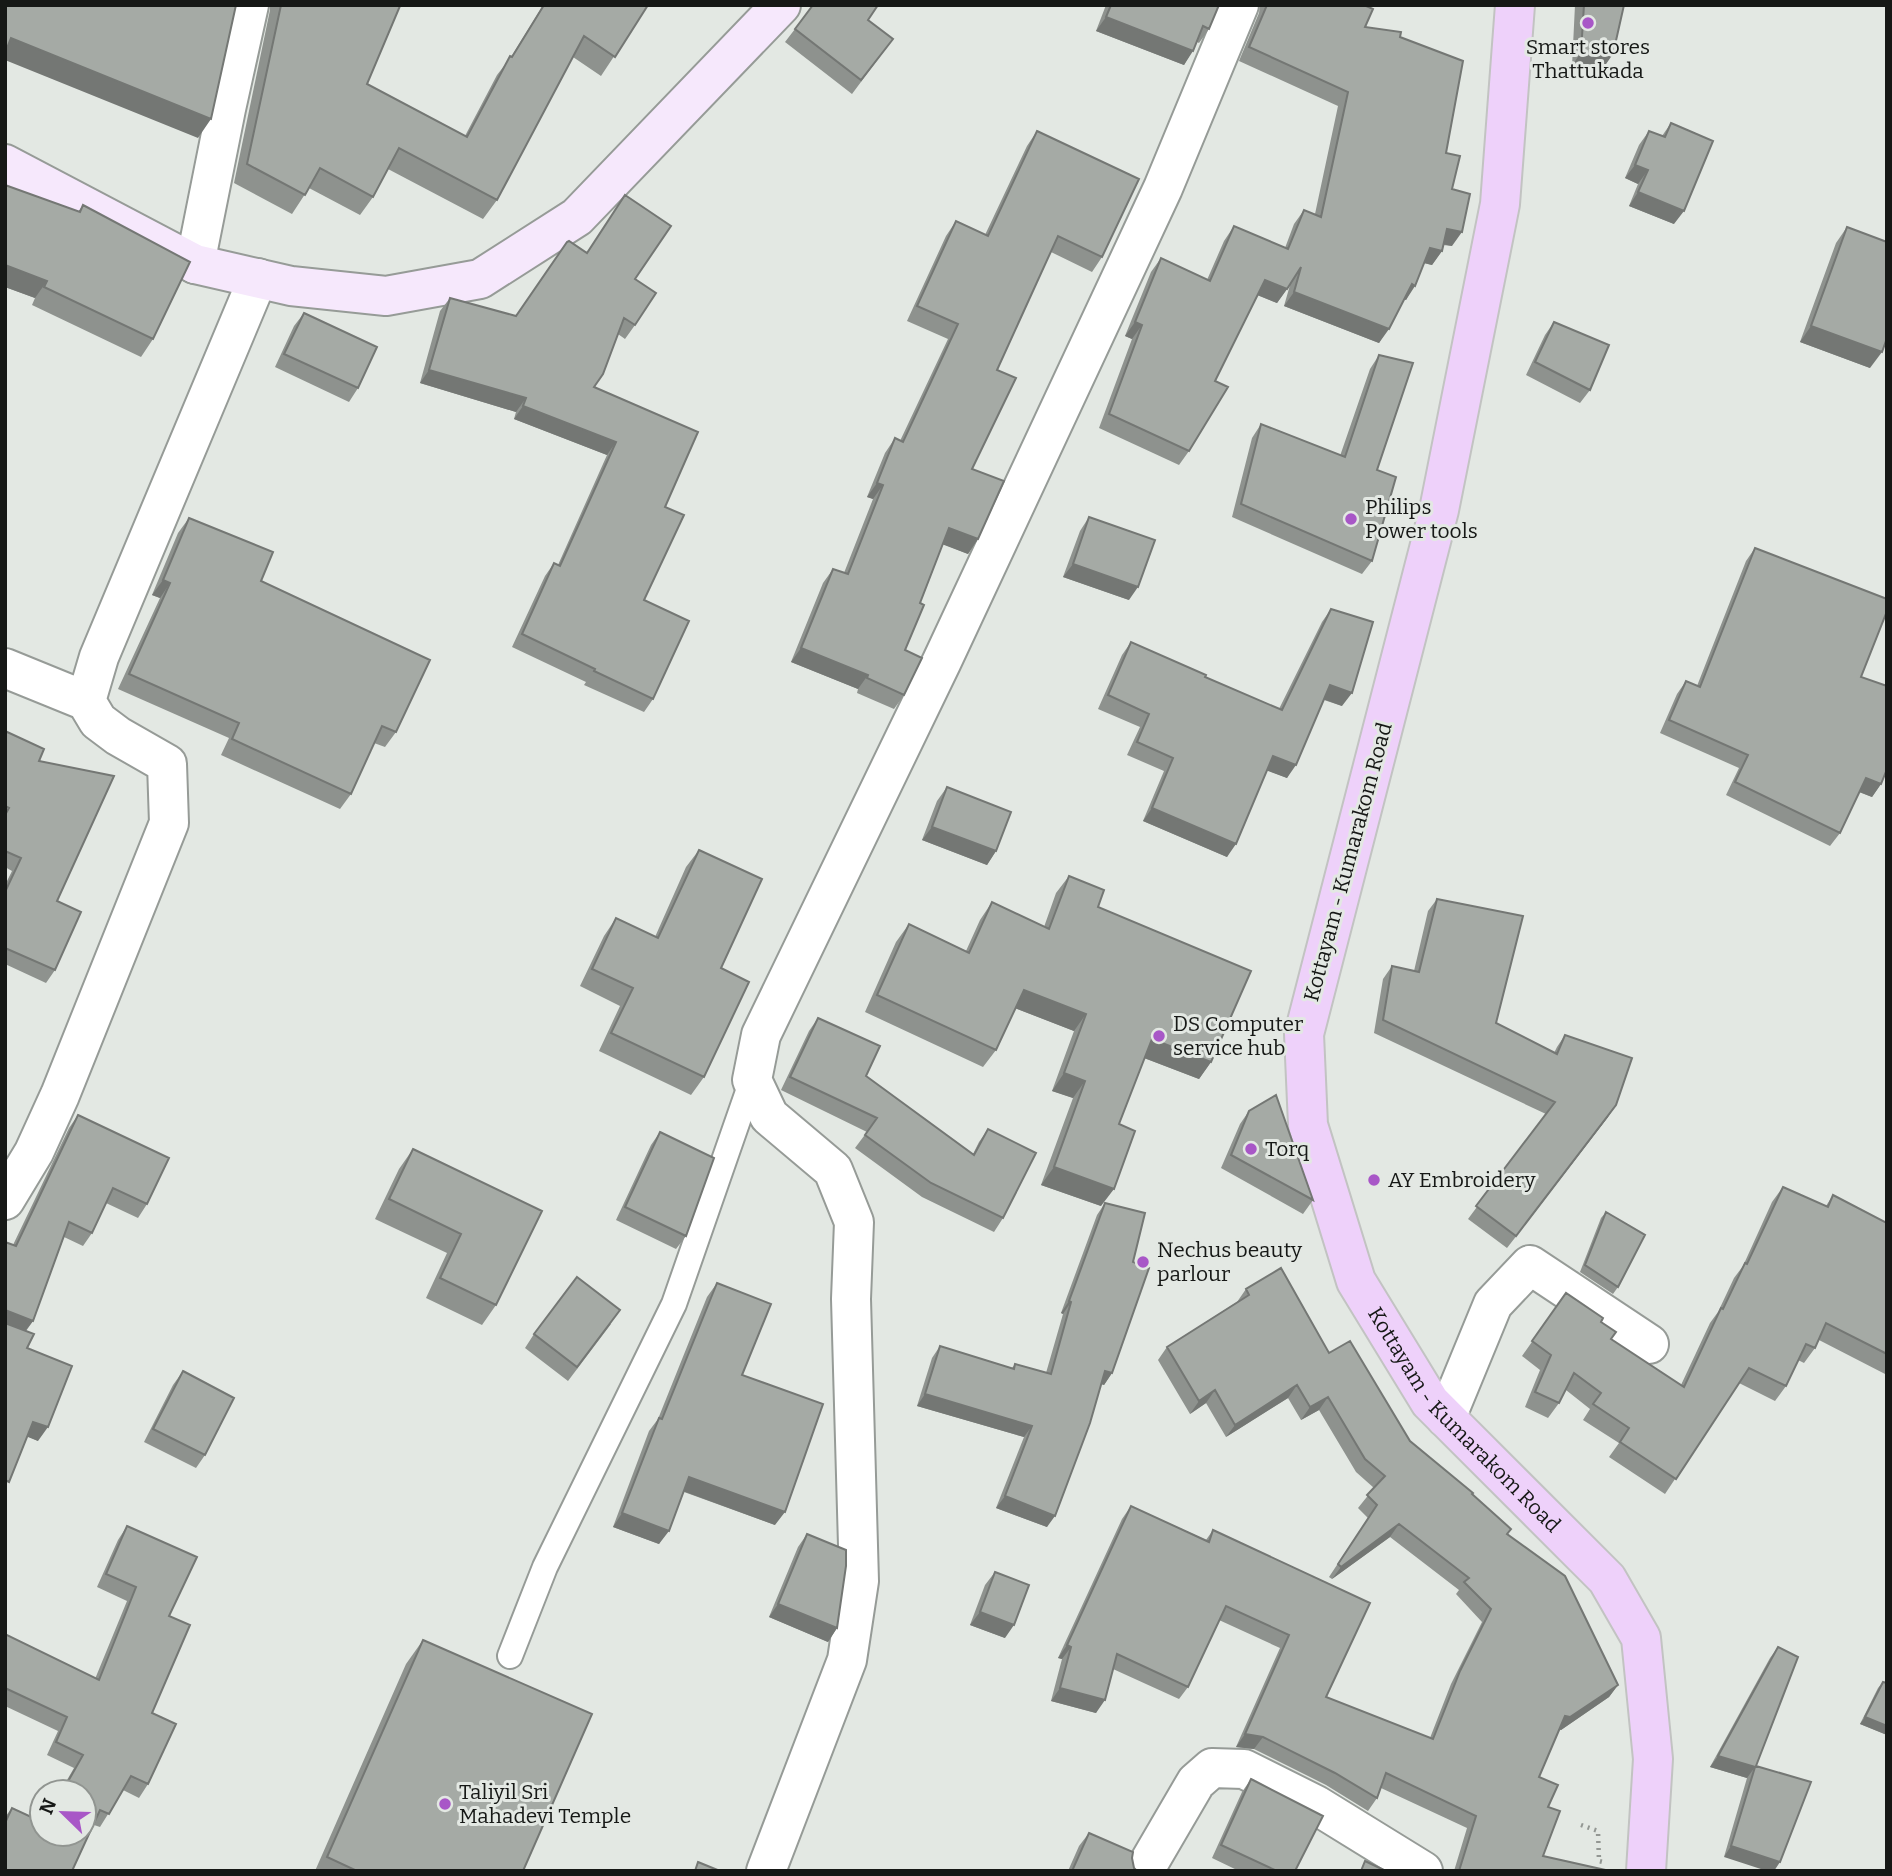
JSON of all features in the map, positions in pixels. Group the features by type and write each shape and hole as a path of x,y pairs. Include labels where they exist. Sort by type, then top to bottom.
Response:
{"main road":[{"path":"5,164 195,264 291,286 386,296 480,279 577,217 781,5"},
{"name":"Kottayam - Kumarakom Road","path":"1515,5 1500,204 1441,496 1304,1034 1308,1125 1356,1281 1430,1402 1607,1579 1641,1638 1653,1759 1646,1871"}],"street":[{"path":"195,264 249,5"},
{"path":"766,1871 848,1661 859,1581 851,1299 854,1222 833,1170 769,1116 752,1080 761,1035 942,661 1163,188 1239,5"},
{"path":"86,701 99,657 258,278"},
{"path":"5,668 86,701 98,721 118,736 167,764 169,823 60,1095 34,1152 5,1200"},
{"path":"1446,1418 1493,1304 1530,1265 1649,1344"},
{"path":"1144,1871 1196,1782 1212,1768 1244,1769 1316,1805 1423,1871"}],"lane":[{"path":"510,1656 545,1567 674,1304 752,1080"}],"path":[{"path":"1581,1825 1598,1831 1599,1861"}],"building":[{"path":"5,5 236,5 211,119 11,38 5,53"},
{"path":"281,5 400,6 367,84 467,137 510,56 512,57 544,5 648,5 615,57 584,36 497,200 399,148 373,197 320,168 305,195 247,164"},
{"path":"813,5 878,5 868,20 893,39 861,80 795,29"},
{"path":"1111,5 1219,5 1209,29 1203,26 1193,51 1106,17"},
{"path":"1267,5 1364,5 1373,9 1365,27 1401,32 1400,37 1463,61 1446,153 1460,156 1452,189 1470,194 1462,232 1447,229 1442,251 1430,248 1415,286 1412,284 1389,329 1294,292 1301,267 1287,289 1265,280 1215,381 1228,387 1189,451 1109,414 1142,325 1135,322 1161,258 1210,281 1234,226 1288,249 1304,210 1321,217 1348,92 1249,47"},
{"path":"1584,5 1624,5 1613,54 1581,52"},
{"path":"1671,123 1713,141 1684,211 1638,192 1648,170 1635,165 1649,131 1665,137"},
{"path":"1037,131 1139,179 1102,257 1058,236 997,370 1016,378 972,469 1004,481 978,539 949,528 920,603 924,605 905,650 922,658 904,695 867,678 868,675 801,648 833,569 848,574 883,485 877,483 895,438 903,442 958,324 917,306 956,221 988,236"},
{"path":"5,185 80,212 83,205 190,262 153,339 44,287 47,281 5,265"},
{"path":"625,195 671,226 635,279 656,293 635,325 624,318 603,374 594,387 698,432 665,507 684,515 644,600 689,621 653,699 522,634 554,563 560,566 616,442 523,406 526,398 429,370 450,298 516,316 567,242 587,253"},
{"path":"1847,227 1887,242 1887,338 1882,352 1811,326"},
{"path":"304,313 377,347 358,388 284,354"},
{"path":"1554,322 1609,345 1590,390 1535,362"},
{"path":"1379,355 1413,363 1377,470 1396,477 1372,561 1241,504 1261,424 1345,457"},
{"path":"1089,517 1155,540 1138,587 1073,564"},
{"path":"189,518 273,552 261,581 430,660 396,732 382,726 351,794 232,739 239,723 129,674 170,583 163,580"},
{"path":"1755,548 1887,599 1887,611 1861,677 1887,686 1887,769 1881,784 1866,778 1840,833 1735,782 1748,755 1669,720 1686,681 1700,687"},
{"path":"1331,609 1373,622 1352,693 1330,685 1296,765 1273,756 1236,844 1152,808 1173,758 1137,742 1149,714 1108,695 1131,642 1282,710"},
{"path":"5,731 44,749 39,761 114,776 57,901 81,912 55,970 5,948 5,892 21,858 5,851 5,815 9,808 5,806"},
{"path":"947,787 1011,812 996,851 932,827"},
{"path":"699,850 762,879 721,968 749,982 704,1077 611,1033 633,988 592,969 616,918 658,938"},
{"path":"1069,876 1104,890 1098,907 1251,971 1211,1062 1152,1039 1119,1124 1135,1131 1114,1189 1054,1167 1085,1081 1064,1073 1086,1014 1024,990 996,1050 877,995 909,924 969,953 992,902 1049,929"},
{"path":"1437,899 1523,916 1496,1023 1557,1054 1565,1035 1632,1058 1616,1105 1516,1236 1476,1206 1555,1102 1383,1020 1392,966 1419,972"},
{"path":"818,1018 880,1046 866,1076 974,1155 988,1129 1036,1153 1003,1218 931,1183 865,1135 877,1118 790,1077"},
{"path":"1276,1095 1313,1200 1231,1155 1249,1111"},
{"path":"78,1115 169,1158 147,1204 113,1188 92,1233 69,1222 33,1321 5,1310 5,1242 16,1246"},
{"path":"660,1132 714,1158 686,1236 625,1207"},
{"path":"413,1149 542,1211 496,1305 440,1278 461,1234 389,1199"},
{"path":"1783,1187 1828,1207 1833,1195 1887,1223 1887,1354 1826,1323 1815,1348 1806,1344 1786,1386 1749,1368 1676,1479 1620,1442 1629,1428 1593,1404 1601,1393 1574,1373 1559,1403 1535,1392 1551,1355 1532,1341 1566,1293 1603,1318 1601,1322 1616,1332 1611,1339 1684,1387"},
{"path":"1105,1203 1145,1213 1133,1262 1149,1268 1112,1373 1105,1371 1090,1423 1055,1516 1005,1496 1032,1426 925,1394 940,1346 1014,1369 1015,1364 1051,1374 1071,1302 1069,1301"},
{"path":"1606,1212 1645,1235 1618,1287 1585,1265"},
{"path":"1281,1268 1329,1353 1350,1341 1410,1441 1473,1493 1511,1529 1507,1534 1565,1576 1618,1685 1570,1717 1565,1716 1539,1777 1558,1785 1548,1807 1560,1811 1543,1856 1610,1871 1459,1871 1476,1816 1386,1773 1377,1798 1335,1773 1263,1737 1245,1734 1289,1635 1226,1606 1188,1687 1117,1654 1105,1700 1060,1688 1071,1647 1067,1645 1131,1506 1209,1542 1213,1530 1370,1603 1326,1697 1433,1739 1460,1671 1491,1609 1464,1582 1469,1578 1399,1524 1341,1567 1338,1564 1377,1505 1367,1495 1385,1476 1365,1459 1328,1397 1310,1407 1297,1385 1235,1425 1215,1390 1199,1401 1167,1347 1249,1295 1246,1289"},
{"path":"577,1277 620,1310 577,1367 534,1334"},
{"path":"717,1283 771,1304 742,1375 823,1404 785,1512 689,1477 669,1531 622,1513"},
{"path":"5,1323 34,1334 27,1348 72,1366 48,1427 33,1422 9,1482 5,1480"},
{"path":"183,1371 234,1398 205,1455 153,1429"},
{"path":"127,1526 197,1557 169,1616 190,1625 152,1713 176,1724 148,1784 131,1776 109,1814 100,1810 98,1814 98,1778 70,1778 83,1755 56,1742 67,1717 5,1688 5,1634 99,1680 136,1587 106,1574"},
{"path":"807,1534 846,1550 837,1628 778,1604"},
{"path":"995,1572 1029,1585 1014,1625 980,1612"},
{"name":"Taliyil Sri Mahadevi Temple","path":"423,1640 592,1714 523,1871 357,1871 327,1857"},
{"path":"1778,1647 1798,1657 1756,1766 1811,1782 1780,1862 1731,1846 1755,1767 1718,1756"},
{"path":"1883,1682 1887,1683 1887,1726 1865,1717"},
{"path":"1251,1779 1323,1816 1295,1871 1277,1871 1221,1845"},
{"path":"12,1808 28,1815 28,1848 83,1848 72,1871 5,1871 5,1823"},
{"path":"1089,1833 1133,1852 1134,1868 1137,1871 1072,1871"},
{"path":"1365,1861 1386,1871 1361,1871"},
{"path":"698,1862 720,1871 695,1871"}],"place":[{"name":"Smart stores Thattukada","path":"1588,23"},
{"name":"Philips Power tools","path":"1351,519"},
{"name":"DS Computer service hub","path":"1159,1036"},
{"name":"Torq","path":"1251,1149"},
{"name":"AY Embroidery","path":"1374,1180"},
{"name":"Nechus beauty parlour","path":"1143,1262"},
{"name":"Taliyil Sri Mahadevi Temple","path":"445,1804"}]}
